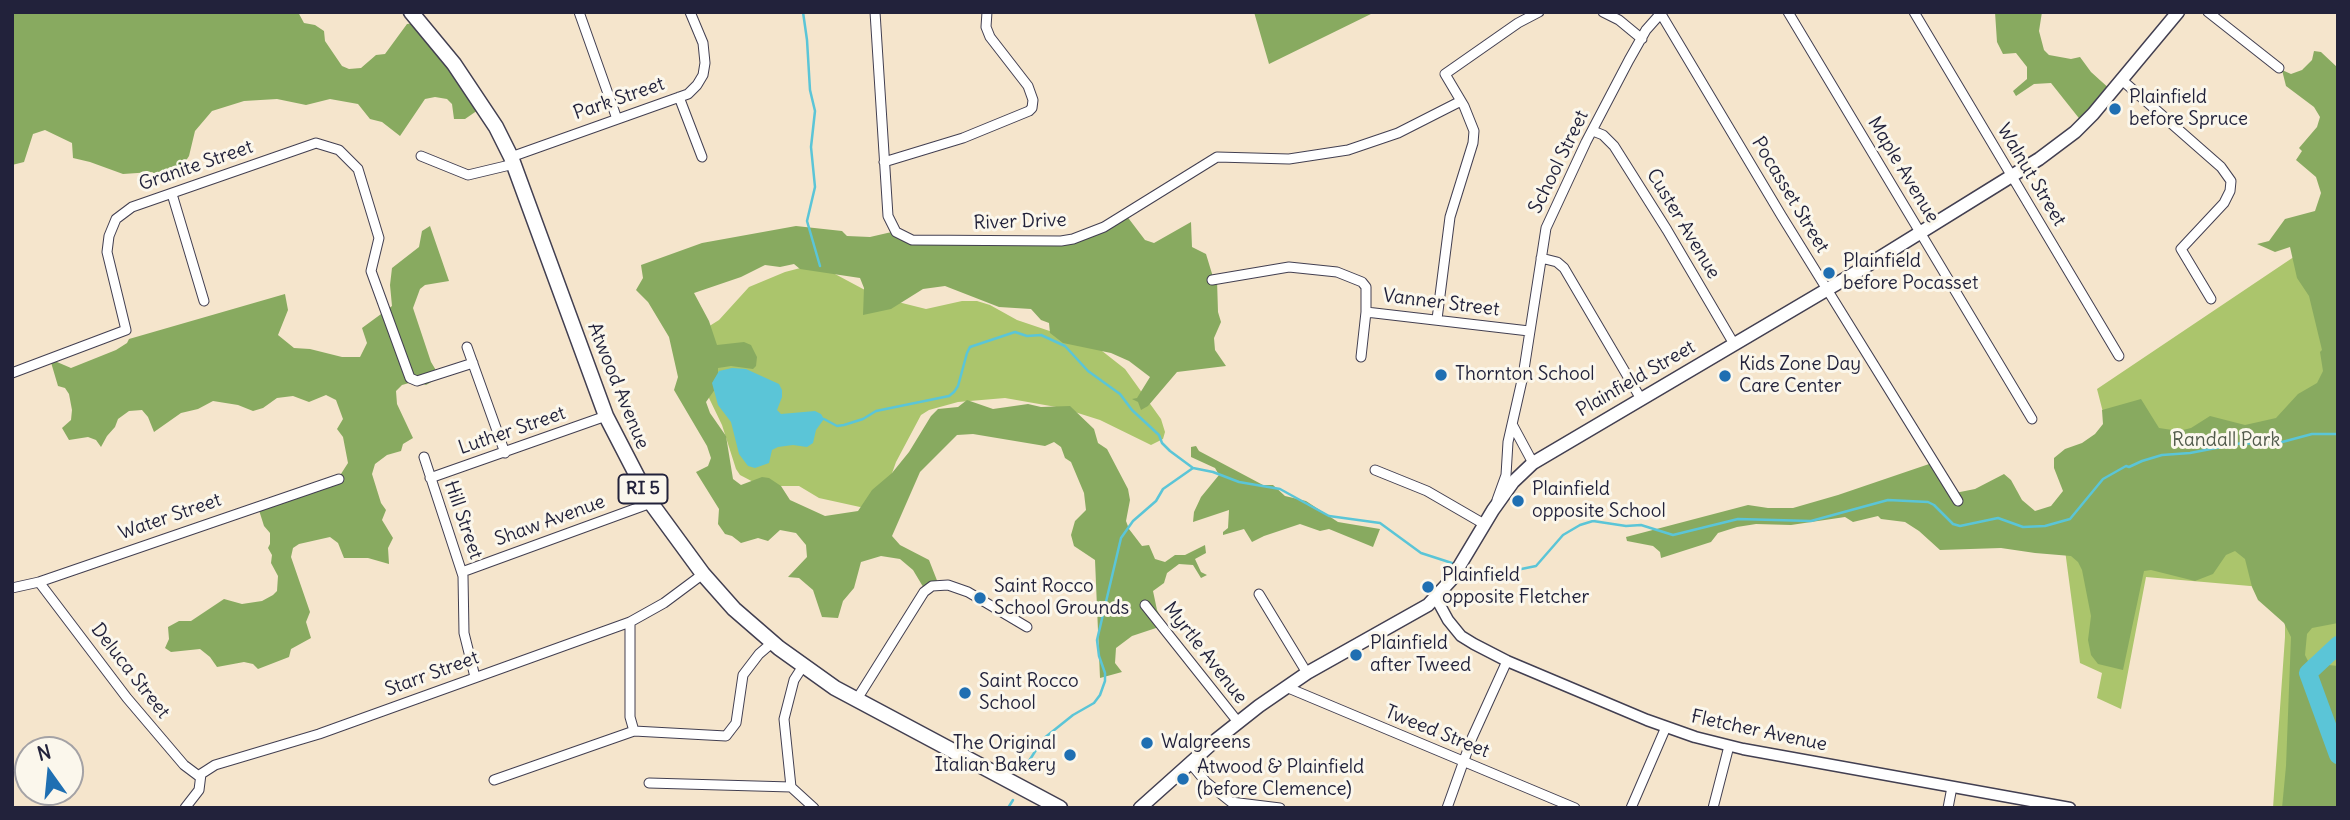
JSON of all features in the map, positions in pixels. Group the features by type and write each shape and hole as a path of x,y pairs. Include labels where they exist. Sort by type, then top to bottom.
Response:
{"main road":[{"name":"Atwood Avenue","path":"411,12 454,64 496,127 513,160 606,416 651,503 703,575 734,609 803,666 857,699 1060,808"},
{"name":"Plainfield Street","path":"1140,808 1238,722 1286,687 1414,615 1436,598 1451,580 1513,482 1533,463 2012,177 2075,132 2123,81 2178,12"}],"street":[{"path":"579,12 617,119"},
{"path":"679,97 688,94 703,75 703,43 690,12"},
{"name":"River Drive","path":"875,12 888,216 895,232 912,240 1061,241 1090,234 1104,228 1217,157 1289,159 1348,150 1398,132 1461,101"},
{"path":"884,162 963,138 1010,120 1032,108 1033,100 1028,86 990,37 986,27 987,12"},
{"path":"1437,319 1450,217 1473,143 1472,124 1446,77 1446,71 1539,12"},
{"path":"1603,12 1619,20 1642,39"},
{"name":"Maple Avenue","path":"1788,12 2032,419"},
{"name":"Walnut Street","path":"1914,12 2119,356"},
{"path":"2208,12 2279,68"},
{"name":"School Street","path":"1493,510 1506,475 1546,228 1646,30 1661,13"},
{"name":"Pocasset Street","path":"1661,13 1958,501"},
{"path":"2123,81 2228,174 2231,186 2224,203 2181,248 2211,299"},
{"name":"Park Street","path":"421,156 468,175 679,97 702,157"},
{"name":"Custer Avenue","path":"1593,131 1603,135 1614,146 1734,344"},
{"name":"Granite Street","path":"12,373 126,330 107,252 109,236 117,219 132,207 316,143 339,150 358,169 379,238 371,271 410,378 417,381 473,363"},
{"path":"172,194 204,300"},
{"path":"1541,258 1557,262 1564,268 1641,399"},
{"name":"Vanner Street","path":"1212,280 1289,267 1337,272 1365,284 1366,312 1529,331"},
{"path":"1361,357 1366,312"},
{"path":"467,347 505,453"},
{"name":"Luther Street","path":"430,478 606,416"},
{"path":"1513,424 1533,463"},
{"name":"Hill Street","path":"424,457 462,572 464,632 475,677"},
{"path":"1375,470 1427,491 1484,524"},
{"name":"Water Street","path":"12,589 339,479"},
{"name":"Shaw Avenue","path":"462,572 651,503"},
{"name":"Starr Street","path":"200,777 215,765 319,734 630,622 664,603 703,575"},
{"name":"Deluca Street","path":"39,582 127,698 184,765 200,777"},
{"path":"857,699 924,592 932,586 948,584 968,592 1027,626"},
{"path":"1259,594 1307,673"},
{"name":"Fletcher Avenue","path":"1436,598 1448,621 1461,636 1507,661 1666,727 1729,746 2036,804 2070,808"},
{"name":"Myrtle Avenue","path":"1145,606 1238,722"},
{"path":"630,622 631,717 634,731"},
{"path":"494,780 634,731 726,736 736,723 743,674 772,642"},
{"path":"1447,808 1463,762 1507,661"},
{"path":"791,787 784,719 793,680 803,666"},
{"name":"Tweed Street","path":"1286,687 1575,808"},
{"path":"1631,808 1666,727"},
{"path":"1713,808 1729,746"},
{"path":"1191,764 1206,782 1231,802 1280,808"},
{"path":"185,808 200,790 200,777"},
{"path":"649,783 791,787 814,808"},
{"path":"1948,808 1952,787"}],"green space":[{"path":"12,12 298,12 304,23 315,25 324,31 325,41 342,66 349,69 361,68 376,55 385,54 407,24 421,22 481,108 465,119 454,119 452,104 447,99 425,99 400,136 382,122 370,119 358,104 330,99 306,105 277,99 244,101 212,111 195,131 189,156 181,168 157,175 152,172 123,174 73,158 72,143 45,130 33,134 24,162 12,165"},
{"path":"1254,12 1375,12 1269,64"},
{"path":"1995,12 2042,12 2039,31 2044,50 2049,55 2071,59 2080,57 2091,72 2112,91 2082,122 2051,83 2034,84 2016,96 2013,91 2027,79 2027,67 2016,53 2003,54 1997,42"},
{"name":"Randall Park","path":"2314,51 2321,52 2338,68 2338,623 2312,628 2307,634 2305,655 2309,663 2338,666 2338,808 2282,808 2291,637 2284,623 2258,600 2245,559 2235,551 2226,555 2213,574 2195,581 2151,570 2144,571 2123,670 2098,664 2091,655 2088,640 2091,616 2082,570 2071,556 2001,548 1940,550 1905,522 1881,519 1878,516 1853,522 1845,517 1791,525 1756,524 1737,527 1718,533 1711,542 1661,558 1660,552 1653,546 1627,541 1626,537 1748,505 1793,508 1935,462 1955,493 1975,489 2004,474 2011,480 2022,500 2035,511 2051,506 2063,491 2054,468 2054,458 2065,449 2082,443 2095,434 2103,424 2102,410 2141,399 2159,428 2179,431 2191,428 2210,416 2245,425 2276,418 2298,394 2317,383 2323,371 2322,350 2309,296 2297,278 2290,247 2275,252 2257,244 2269,241 2285,219 2315,211 2321,193 2316,177 2296,160 2302,151 2299,148 2317,127 2320,117 2314,107 2286,86 2282,70 2291,74 2302,70 2312,60"},
{"name":"Randall Park","path":"2338,90 2338,808 2273,808 2285,637 2285,589 2146,577 2121,709 2097,698 2102,673 2080,663 2063,535 2120,478 2097,389 2325,236"},
{"path":"1126,215 1145,240 1154,243 1191,222 1192,247 1206,254 1213,277 1217,280 1221,322 1214,338 1215,350 1226,366 1177,372 1148,406 1141,410 1138,402 1132,399 1137,398 1150,377 1129,361 1111,353 1063,343 1050,333 1049,323 1041,320 1031,309 999,307 945,286 923,289 891,309 863,315 864,288 860,278 800,269 794,264 780,267 765,265 741,277 694,293 709,321 717,345 744,342 751,345 757,357 753,369 731,366 718,368 718,385 706,402 710,413 726,436 733,479 741,485 762,477 769,478 781,486 790,500 825,516 858,511 872,490 892,473 909,452 938,409 958,407 967,400 993,409 1028,404 1041,407 1070,406 1094,429 1098,443 1107,449 1128,489 1130,500 1126,521 1142,546 1149,545 1155,559 1165,562 1175,555 1185,555 1205,545 1206,553 1195,559 1201,572 1207,575 1201,578 1193,565 1179,564 1167,573 1164,583 1153,591 1157,610 1165,625 1132,636 1116,648 1115,663 1122,672 1100,678 1095,560 1074,546 1071,535 1075,521 1086,510 1084,493 1071,462 1054,442 1045,446 973,434 957,435 920,472 892,536 900,545 929,560 938,583 925,590 913,570 900,559 881,556 861,562 854,588 843,601 838,618 822,617 813,590 799,578 788,577 807,557 806,545 796,533 780,530 768,541 758,538 741,543 725,534 718,524 719,509 696,472 708,466 711,458 707,446 674,390 678,377 669,337 648,302 636,290 643,278 641,265 702,243 796,226 842,231 847,236 870,237 896,231 912,239 1057,241"},
{"path":"430,226 449,281 425,285 420,289 413,308 431,362 440,377 426,385 416,381 402,385 396,391 397,404 413,438 403,444 401,451 387,455 375,464 372,474 381,503 386,510 382,520 393,538 388,548 389,564 368,558 344,558 338,543 330,537 299,544 293,548 291,557 310,612 306,622 311,638 291,649 289,657 258,669 253,664 244,662 217,667 200,649 171,652 165,648 169,639 168,627 179,621 191,621 224,599 242,604 262,601 277,591 278,576 271,563 272,555 268,548 270,533 264,526 258,507 339,477 348,463 343,437 337,429 343,419 336,400 326,395 309,402 293,396 277,398 263,408 253,411 238,405 213,401 198,409 181,413 154,432 142,410 129,411 118,419 101,447 96,440 88,437 69,440 62,428 71,420 72,410 69,394 65,388 58,386 50,359 71,368 116,350 129,339 285,294 288,310 278,335 294,348 342,357 360,357 367,343 362,328 392,306 392,268 419,247 422,231"},
{"path":"812,265 820,266 878,297 926,309 962,301 977,301 1017,320 1097,347 1125,369 1161,419 1165,432 1163,439 1151,445 1100,420 1062,408 1005,398 958,402 921,415 896,462 884,496 874,505 860,507 819,498 799,486 761,486 740,475 736,469 722,425 709,398 700,332 719,320 749,287 785,272"},
{"path":"1196,446 1199,451 1263,485 1273,485 1285,496 1306,501 1338,522 1380,529 1373,547 1329,529 1320,531 1300,524 1252,542 1244,529 1223,535 1228,528 1229,510 1193,522 1201,497 1219,475 1215,468 1191,457 1191,447"}],"water":[{"path":"746,369 779,384 782,397 777,410 781,414 815,411 821,414 824,419 816,430 813,443 807,447 778,447 772,450 769,463 755,468 748,466 739,454 731,422 718,405 712,383 719,371"}],"waterway":[{"path":"803,12 810,90 815,111 811,147 815,187 807,221 820,266"},
{"path":"824,419 837,426 844,425 863,419 876,411 949,396 958,386 970,347 1015,332 1027,336 1041,335 1065,346 1088,371 1120,394 1132,410 1159,435 1162,443 1193,468 1239,482 1280,489 1329,516 1380,523 1421,553 1455,564"},
{"path":"1464,568 1492,575 1536,566 1563,535 1593,521 1626,526 1641,525 1673,535 1738,519 1811,521 1888,500 1928,502 1953,524 1960,526 1998,518 2023,527 2045,526 2070,519 2103,479 2126,466 2162,455 2190,453 2242,443 2271,445 2312,434 2338,434"},
{"path":"1022,772 1043,739 1073,715 1094,703 1100,695 1105,673 1097,640 1121,538 1133,521 1156,501 1163,489 1193,468"},
{"path":"2338,645 2308,673 2338,755"},
{"path":"1008,808 1013,800"}],"place":[{"name":"Plainfield before Spruce","path":"2115,109"},
{"name":"Plainfield before Pocasset","path":"1829,273"},
{"name":"Thornton School","path":"1441,375"},
{"name":"Kids Zone Day Care Center","path":"1725,376"},
{"name":"Plainfield opposite School","path":"1518,501"},
{"name":"Plainfield opposite Fletcher","path":"1428,587"},
{"name":"Saint Rocco School Grounds","path":"980,598"},
{"name":"Plainfield after Tweed","path":"1356,655"},
{"name":"Saint Rocco School","path":"965,693"},
{"name":"Walgreens","path":"1147,743"},
{"name":"The Original Italian Bakery","path":"1070,755"},
{"name":"Atwood & Plainfield (before Clemence)","path":"1183,779"}]}
